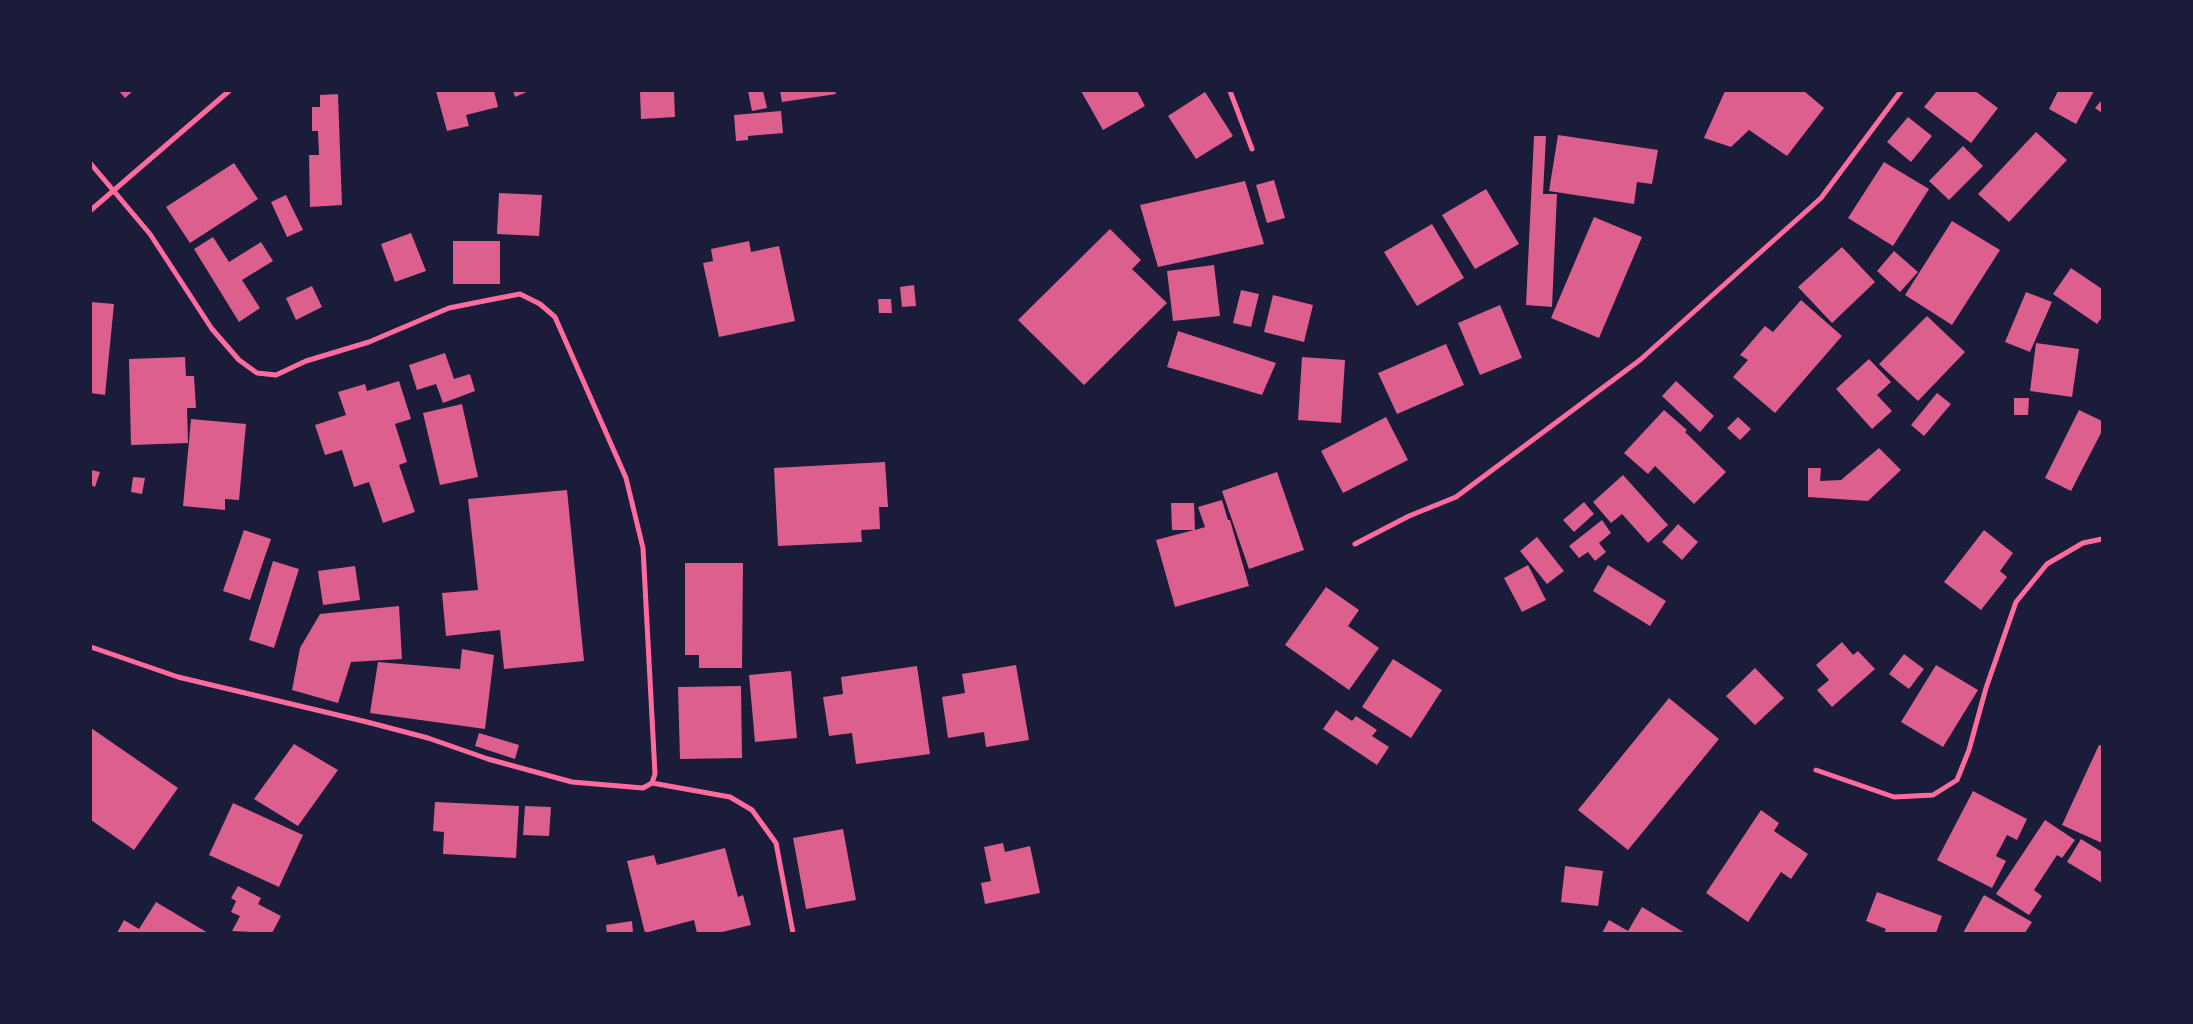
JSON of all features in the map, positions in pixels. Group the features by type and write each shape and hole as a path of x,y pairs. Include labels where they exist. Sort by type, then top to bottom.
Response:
{"street":[{"path":"91,210 229,91"},
{"path":"1230,91 1252,149"},
{"path":"1355,544 1409,516 1456,497 1640,360 1822,198 1901,91"},
{"path":"91,164 150,234 212,328 239,360 256,373 276,375 306,361 369,342 449,308 520,294 540,304 555,317 626,478 644,548 655,774 652,783"},
{"path":"1816,770 1894,797 1933,795 1957,780 1969,750 1986,688 2016,602 2047,564 2083,543 2102,539"},
{"path":"91,647 178,677 428,738 488,759 572,782 643,788 652,783 730,797 752,810 776,844 793,933"}],"building":[{"path":"119,91 133,91 125,98"},
{"path":"436,91 494,91 498,107 466,115 469,126 447,131"},
{"path":"513,91 529,91 515,97"},
{"path":"640,91 674,91 675,117 641,119"},
{"path":"748,91 763,91 767,108 752,111"},
{"path":"780,91 835,91 836,94 782,102"},
{"path":"1081,91 1137,91 1145,106 1103,130"},
{"path":"1725,91 1804,91 1824,108 1787,156 1749,130 1731,147 1704,138"},
{"path":"1937,91 1975,91 1998,108 1971,143 1924,107"},
{"path":"2058,91 2094,91 2076,124 2049,109"},
{"path":"1205,92 1233,136 1196,159 1168,116"},
{"path":"338,94 342,205 310,207 309,155 319,155 318,131 312,131 312,107 320,107 320,95"},
{"path":"2102,100 2102,113 2095,108"},
{"path":"781,111 783,133 748,136 748,140 736,141 734,115"},
{"path":"1908,117 1932,136 1911,162 1887,142"},
{"path":"2036,132 2067,160 2009,222 1978,194"},
{"path":"1558,135 1658,150 1652,184 1637,182 1634,204 1549,191"},
{"path":"1534,136 1546,136 1543,194 1557,194 1552,307 1526,305"},
{"path":"1963,146 1983,166 1949,200 1929,181"},
{"path":"1884,162 1929,189 1893,246 1848,218"},
{"path":"234,163 258,199 190,243 166,207"},
{"path":"1274,180 1285,218 1267,223 1256,185"},
{"path":"1245,181 1264,244 1158,267 1140,205"},
{"path":"1486,189 1519,244 1475,269 1442,215"},
{"path":"499,193 542,195 539,236 497,234"},
{"path":"286,195 303,230 287,237 271,202"},
{"path":"1594,217 1642,237 1599,338 1551,318"},
{"path":"1952,221 2000,250 1952,325 1905,295"},
{"path":"1432,224 1464,278 1417,306 1384,252"},
{"path":"1110,229 1141,260 1132,269 1167,303 1084,385 1018,320"},
{"path":"411,233 426,271 395,282 381,244"},
{"path":"213,237 229,262 261,242 273,261 242,280 260,308 239,322 194,249"},
{"path":"453,241 500,241 500,284 453,284"},
{"path":"749,241 751,252 779,246 795,321 719,337 703,263 713,261 711,249"},
{"path":"1842,247 1875,282 1832,323 1798,287"},
{"path":"1894,251 1918,272 1900,292 1877,271"},
{"path":"1214,265 1220,316 1173,321 1167,271"},
{"path":"2071,268 2102,289 2102,317 2097,324 2053,294"},
{"path":"914,285 916,306 902,307 900,287"},
{"path":"312,286 322,307 296,320 286,298"},
{"path":"1241,290 1259,294 1251,327 1233,323"},
{"path":"2026,292 2052,302 2030,352 2005,342"},
{"path":"1273,295 1313,305 1304,342 1264,332"},
{"path":"878,299 891,299 892,313 879,313"},
{"path":"1801,300 1842,336 1775,413 1733,377 1748,360 1740,355 1765,326 1773,332"},
{"path":"91,302 114,304 105,395 91,393"},
{"path":"1500,305 1522,358 1480,375 1458,323"},
{"path":"1927,316 1965,352 1918,401 1879,364"},
{"path":"1178,331 1276,363 1262,395 1167,367"},
{"path":"2036,343 2079,349 2072,397 2030,391"},
{"path":"1446,344 1464,385 1397,414 1378,373"},
{"path":"445,353 454,379 470,374 475,391 443,403 436,384 417,390 409,365"},
{"path":"185,357 186,376 194,376 196,408 187,408 188,443 131,445 129,359"},
{"path":"1302,357 1345,360 1341,423 1298,420"},
{"path":"1869,359 1891,382 1877,395 1892,411 1872,429 1836,389"},
{"path":"399,381 411,419 395,424 407,462 399,465 415,512 383,523 369,482 354,487 342,450 325,455 315,425 346,415 338,392 365,384 367,391"},
{"path":"1676,381 1714,416 1700,432 1662,396"},
{"path":"1937,393 1951,404 1924,436 1911,425"},
{"path":"2014,398 2029,398 2028,415 2014,415"},
{"path":"462,404 478,477 440,485 423,413"},
{"path":"1664,410 1687,430 1685,432 1726,472 1694,504 1655,466 1648,474 1624,453"},
{"path":"2079,410 2102,421 2102,431 2071,491 2045,478"},
{"path":"1386,417 1408,460 1343,493 1321,451"},
{"path":"1738,417 1751,429 1740,440 1727,428"},
{"path":"191,419 246,424 239,500 225,499 225,510 183,506"},
{"path":"1879,448 1901,470 1868,501 1808,497 1808,468 1821,468 1820,481 1841,480"},
{"path":"885,462 888,507 879,507 880,529 861,530 862,542 778,546 774,468"},
{"path":"91,470 100,472 95,487 91,485"},
{"path":"1277,472 1304,550 1249,569 1222,491"},
{"path":"1623,475 1668,525 1648,543 1622,514 1611,523 1593,502"},
{"path":"133,477 145,478 142,494 131,492"},
{"path":"567,490 584,661 504,669 500,630 446,636 442,593 478,590 468,499"},
{"path":"1222,500 1228,520 1230,520 1249,586 1175,607 1156,540 1194,530 1172,530 1171,503 1194,503 1195,530 1205,527 1198,507"},
{"path":"1584,502 1594,514 1574,532 1563,520"},
{"path":"1602,520 1611,533 1599,543 1606,552 1595,561 1588,552 1579,558 1569,546"},
{"path":"1678,524 1698,542 1682,560 1662,542"},
{"path":"244,530 271,539 250,600 223,591"},
{"path":"1984,530 2013,553 2000,571 2007,577 1981,610 1944,582"},
{"path":"1537,537 1564,571 1547,584 1520,551"},
{"path":"273,561 299,569 274,648 249,640"},
{"path":"685,563 743,563 742,668 699,668 699,655 685,655"},
{"path":"1528,565 1546,600 1522,612 1504,578"},
{"path":"1608,565 1666,601 1650,626 1593,591"},
{"path":"355,566 360,600 323,605 318,571"},
{"path":"1326,587 1359,610 1348,626 1379,648 1349,690 1285,645"},
{"path":"399,606 402,659 351,662 338,703 292,690 300,648 320,614"},
{"path":"1842,642 1853,655 1858,651 1875,669 1832,707 1817,690 1829,680 1816,665"},
{"path":"462,649 494,655 485,729 370,713 378,662 460,669"},
{"path":"1904,654 1924,669 1909,689 1889,674"},
{"path":"1393,659 1442,690 1411,738 1362,707"},
{"path":"1016,665 1029,740 986,747 984,732 948,738 942,697 965,693 962,674"},
{"path":"1936,665 1978,690 1943,747 1901,722"},
{"path":"917,666 930,754 856,764 852,733 829,736 823,697 843,694 841,677"},
{"path":"1755,668 1784,698 1755,725 1726,696"},
{"path":"791,671 797,738 755,742 749,675"},
{"path":"741,686 742,758 680,759 678,687"},
{"path":"1669,698 1719,739 1628,850 1578,810"},
{"path":"1336,710 1352,721 1356,716 1377,730 1372,736 1389,747 1377,765 1323,729"},
{"path":"91,728 178,788 134,850 91,820"},
{"path":"479,733 519,745 515,759 475,746"},
{"path":"294,744 338,770 298,826 254,799"},
{"path":"2099,745 2102,746 2102,843 2062,825"},
{"path":"1973,791 2027,819 2017,840 2007,835 1996,856 2006,861 1992,888 1937,860"},
{"path":"435,802 519,806 516,858 443,854 444,832 433,831"},
{"path":"233,803 303,835 279,887 209,855"},
{"path":"525,806 551,807 549,836 523,835"},
{"path":"1761,810 1779,823 1774,831 1808,854 1791,879 1781,872 1748,922 1706,893"},
{"path":"2045,820 2075,840 2062,858 2057,855 2034,890 2042,896 2029,915 1996,894"},
{"path":"843,829 856,900 806,909 793,838"},
{"path":"2081,839 2102,852 2102,883 2067,862"},
{"path":"1003,843 1005,852 1030,846 1040,893 985,904 981,883 991,881 984,847"},
{"path":"725,848 738,897 743,895 751,925 718,933 697,933 694,920 645,933 627,861 654,855 657,865"},
{"path":"1565,866 1603,871 1598,906 1561,902"},
{"path":"238,886 261,898 258,904 281,916 272,933 232,931 240,916 231,912 236,901 231,898"},
{"path":"1877,892 1942,916 1936,933 1884,933 1886,929 1866,921"},
{"path":"1984,895 2032,922 2025,933 1963,933"},
{"path":"156,902 208,933 117,933 124,920 139,929"},
{"path":"1642,907 1685,933 1602,933 1609,920 1628,931"},
{"path":"632,921 633,933 607,933 606,925"}]}
